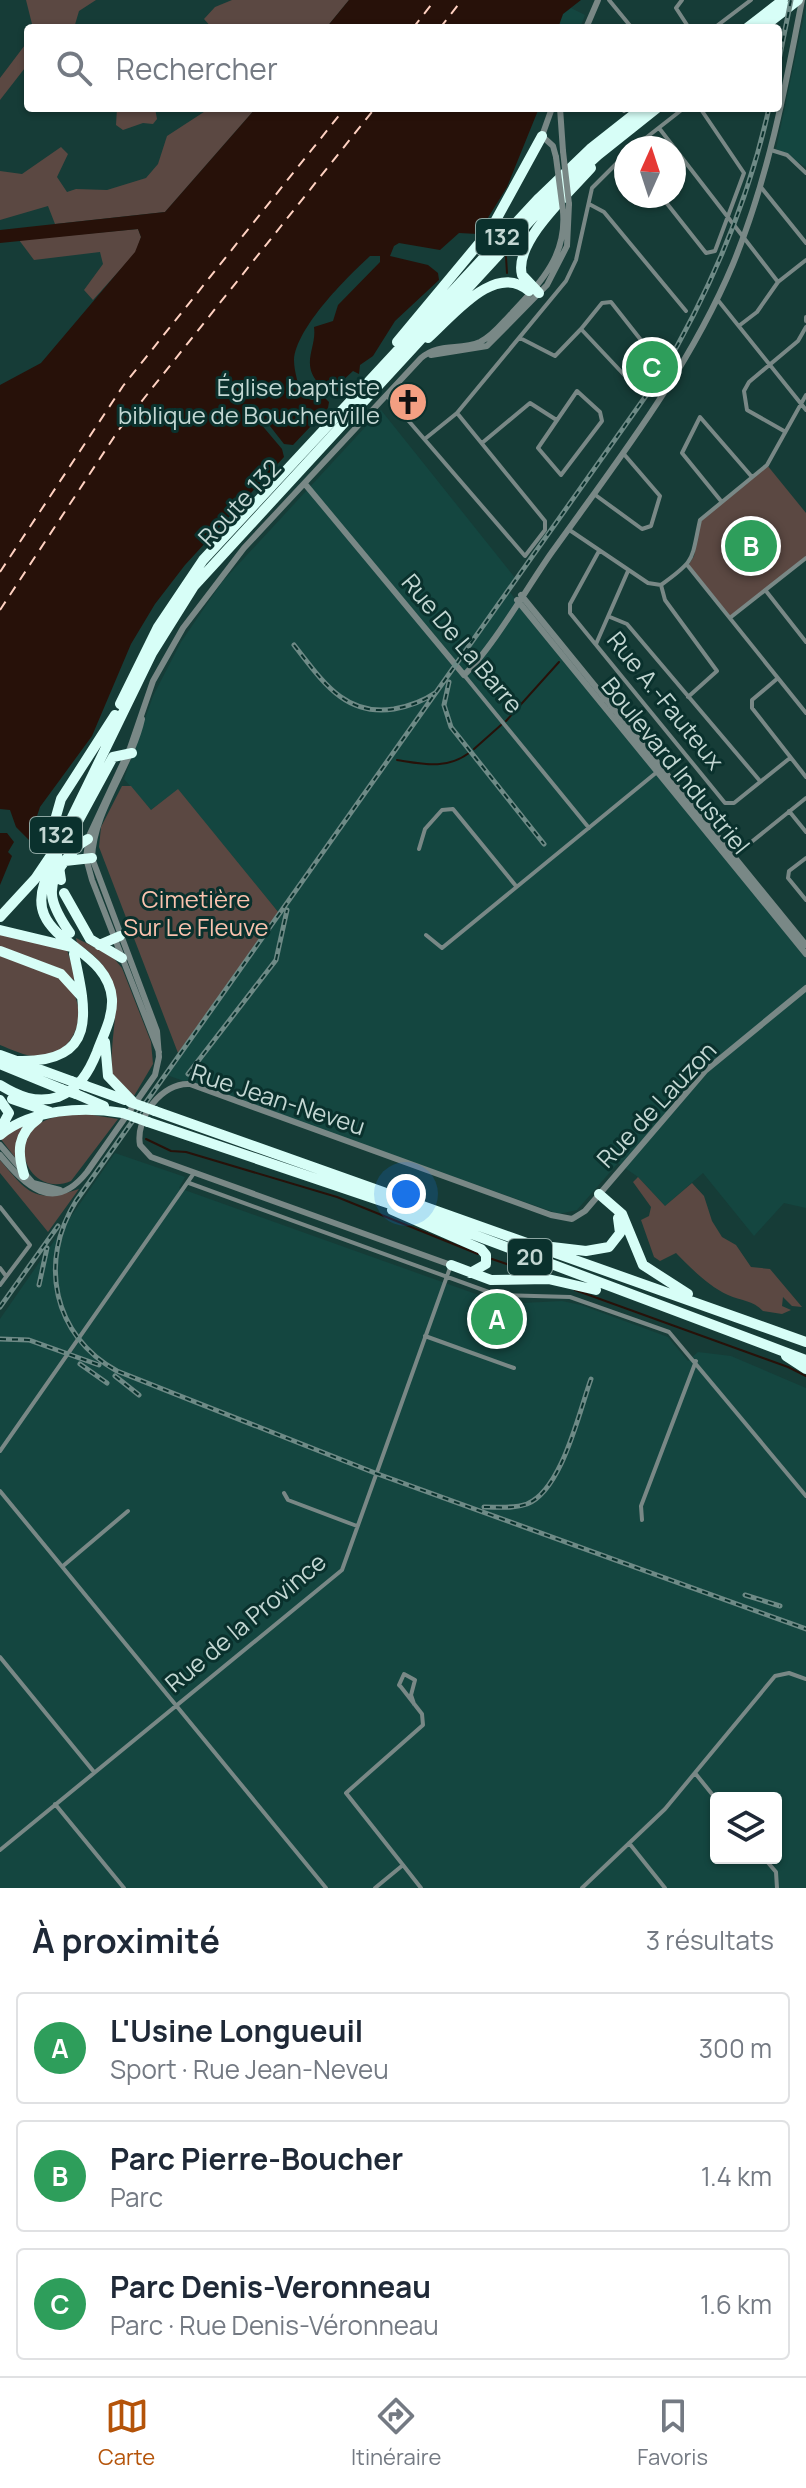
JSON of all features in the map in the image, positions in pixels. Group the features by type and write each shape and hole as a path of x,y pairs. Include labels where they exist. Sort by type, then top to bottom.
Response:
{"highway":[{"path":"752,24 783,0"},
{"path":"768,24 800,2"},
{"name":"Route 132","path":"0,908 48,849 158,627 192,575 557,179 637,112"},
{"name":"Route 132","path":"621,136 652,112"},
{"path":"372,377 402,334 488,233 543,133"},
{"path":"535,293 521,272 523,250 559,203 614,142"},
{"name":"Route 132","path":"0,917 28,888 54,852 156,644 199,579 550,199 614,142"},
{"path":"388,374 491,285 511,281 535,293"},
{"path":"73,833 126,707"},
{"path":"18,1061 52,1060 73,1046 84,1025 83,998 53,827 61,799 115,715"},
{"path":"0,1085 33,1099 64,1094 87,1074 106,1028 112,1004 107,979 95,962 48,922 42,895 48,873 112,758 127,755"},
{"path":"71,943 50,892 52,879 88,839"},
{"path":"65,861 89,858"},
{"path":"64,893 89,937 122,958"},
{"path":"2,931 71,943"},
{"path":"99,945 118,937"},
{"path":"0,951 21,956 63,975 83,998"},
{"path":"106,1028 106,1073 115,1087 133,1102"},
{"path":"0,1055 133,1102"},
{"path":"0,1064 123,1113"},
{"path":"0,1093 36,1110 65,1112"},
{"path":"0,1100 10,1115 0,1129"},
{"name":"20","path":"133,1102 806,1342"},
{"path":"0,1135 17,1122 42,1116 90,1109 123,1113"},
{"name":"20","path":"123,1113 365,1196 806,1360"},
{"path":"24,1175 19,1155 21,1140 27,1128 42,1116"},
{"path":"365,1196 405,1218 481,1249 486,1264 470,1273"},
{"path":"524,1243 574,1250 609,1247 619,1238 620,1224 616,1215 598,1196"},
{"path":"598,1196 622,1214 643,1265 707,1306"},
{"path":"451,1265 495,1281 558,1280 652,1304"},
{"path":"774,1348 806,1369"}],"street":[{"path":"588,24 598,0"},
{"path":"609,0 629,24"},
{"path":"682,0 676,8 686,24"},
{"path":"719,24 751,0"},
{"path":"782,94 800,2"},
{"path":"543,133 551,112"},
{"path":"89,858 96,830 150,689 179,634 213,585 417,363 436,349 470,345 485,339 535,293 565,255 570,231 560,112"},
{"path":"649,136 679,112"},
{"path":"670,208 706,253 715,251 743,167 703,112"},
{"path":"464,675 678,371 717,299 744,236 771,150 778,112"},
{"path":"659,128 778,282"},
{"path":"543,133 561,139"},
{"path":"535,293 558,254 563,234 556,157 553,146 543,133"},
{"path":"771,150 787,155 806,173"},
{"path":"426,438 457,413 566,281 576,260 592,188 614,166"},
{"path":"760,185 806,243"},
{"path":"588,203 604,212 686,311"},
{"path":"739,326 757,312 778,282 806,260"},
{"path":"717,299 806,410"},
{"path":"520,338 555,356 602,303 611,302 648,349 632,376 623,378 581,329"},
{"path":"784,431 753,415 744,403 749,382 798,341 806,322"},
{"path":"580,391 603,417 561,475 538,448 556,419 580,391"},
{"path":"568,529 628,571 648,583 661,585 688,566 694,557 700,520 767,465 806,395"},
{"path":"388,397 426,438 522,556 528,554 546,525 457,413"},
{"path":"482,443 530,403 556,419"},
{"path":"721,501 682,453 700,417 752,477"},
{"path":"594,494 642,529 651,526 660,496 623,453"},
{"name":"Rue De La Barre","path":"305,484 589,828"},
{"name":"Rue A.-Fauteux","path":"599,551 569,608 725,803 734,803 790,758"},
{"path":"731,617 806,558"},
{"path":"688,566 806,713"},
{"path":"596,644 628,571"},
{"path":"661,585 665,600 717,671 688,697"},
{"path":"766,591 806,642"},
{"name":"Boulevard Industriel","path":"519,597 806,954"},
{"path":"610,617 627,624 760,781"},
{"path":"778,678 751,704 806,777"},
{"path":"0,1155 33,1189 50,1194 64,1190 85,1175 153,1078 159,1052 156,1028 89,858 88,839 127,755"},
{"path":"426,935 442,948 660,770"},
{"path":"731,858 806,798"},
{"path":"419,849 425,829 442,810 453,809 516,886"},
{"path":"789,811 806,832"},
{"name":"Boulevard Industriel","path":"731,858 806,945"},
{"path":"806,858 789,871 788,878 806,900"},
{"path":"118,937 122,958 159,1052"},
{"name":"Rue de Lauzon","path":"574,1219 598,1196 705,1071 806,988"},
{"name":"Rue Jean-Neveu","path":"451,1265 147,1155 139,1141 140,1126 165,1091 180,1084 201,1088 551,1215 574,1219"},
{"path":"0,1145 24,1175 41,1187 64,1190"},
{"path":"0,1451 194,1173"},
{"path":"189,1183 504,1297 552,1295 578,1299 671,1333 806,1496"},
{"path":"0,1207 30,1244 0,1285"},
{"name":"Rue de la Province","path":"0,1850 342,1570 451,1265"},
{"path":"0,1268 6,1276"},
{"path":"425,1336 514,1368"},
{"path":"642,1520 641,1506 696,1361"},
{"path":"0,1491 326,1888"},
{"path":"284,1493 288,1500 357,1526"},
{"path":"63,1566 128,1511"},
{"path":"0,1657 94,1772"},
{"path":"582,1888 695,1773 775,1676 789,1673 806,1679"},
{"path":"414,1704 411,1695 415,1679 404,1674 399,1685 424,1717 422,1727 346,1793 421,1888"},
{"path":"695,1773 710,1792"},
{"path":"55,1804 124,1888"},
{"path":"629,1843 665,1888"},
{"path":"769,1864 776,1872 777,1888"},
{"path":"375,1888 403,1865"}],"shaded area":[{"path":"349,0 581,0 563,14 559,24 329,24"},
{"path":"806,7 806,167 776,149"},
{"path":"571,8 585,15 582,24 559,24 563,14"},
{"path":"252,112 537,112 507,187 478,234 459,233 440,250 399,243 394,246 390,256 428,265 438,273 439,280 395,321 373,356 360,365 359,374 353,371 340,383 341,392 336,394 334,389 321,386 311,371 314,327 333,321 338,305 380,262 380,256 370,256 336,290 303,333 294,360 302,397 312,400 325,398 329,402 328,408 293,445 284,444 266,421 260,423 282,449 284,457 185,565 155,604 131,644 92,736 40,807 29,840 16,827 10,810 0,809 0,385 41,363 135,252 141,237 138,229 0,243 0,230 165,212"},
{"path":"381,410 516,579 508,590 806,957 806,1208 784,1203 754,1236 703,1173 665,1206 638,1177 618,1163 577,1210 559,1214 164,1074 279,913 178,790 151,810 124,779 153,696 181,642 222,582"},
{"path":"0,833 7,833 14,842 8,852 12,856 0,885"},
{"path":"115,1153 185,1177 179,1188 504,1304 562,1301 581,1305 668,1337 688,1361 698,1352 731,1356 806,1388 806,1888 0,1888 0,1319"}],"green space":[{"path":"26,0 96,0 79,11 75,24 32,24"},
{"path":"232,0 349,0 329,24 208,24 204,19 215,7"},
{"path":"24,46 24,69 0,100 0,78"},
{"path":"117,112 156,112 157,119 153,124 143,123 123,130 116,125"},
{"path":"204,112 252,112 165,212 55,224 48,206 0,220 0,171 22,174 61,147 68,154 57,177 67,192 76,189 107,190 146,178 158,164 167,136"},
{"path":"138,229 141,237 136,252 93,300 84,290 103,264 100,252 34,260 19,240"},
{"path":"767,465 806,513 806,558 731,617 688,566 694,556 700,520"},
{"name":"Cimetière Sur Le Fleuve","path":"122,786 131,786 151,810 178,789 279,913 178,1053 99,847 101,827"},
{"path":"0,934 67,950 78,983 56,967 0,947"},
{"path":"76,938 112,956 122,968 151,1042 153,1064 134,1096 112,1074 116,1001 113,986 96,957 77,943"},
{"path":"0,954 37,967 69,986 75,997 78,1022 74,1035 56,1052 31,1056 0,1045"},
{"path":"80,1113 118,1119 71,1181 57,1184 44,1182 34,1175 28,1165 24,1154 25,1142 31,1131 42,1122"},
{"path":"30,1121 17,1160 0,1138"},
{"path":"0,1160 25,1188 33,1192 52,1195 79,1189 48,1232 0,1173"},
{"path":"638,1177 665,1206 692,1183 704,1196 712,1221 722,1237 736,1245 751,1267 770,1269 802,1307 792,1306 783,1297 782,1306 791,1310 782,1314 763,1311 714,1287 676,1253 660,1261 654,1257 641,1220 649,1216 651,1207 633,1182"}],"pier":[{"path":"125,673 97,734 85,752"},
{"path":"81,756 39,817 41,808"}],"waterway":[{"path":"506,257 507,273"},
{"path":"506,721 559,662"},
{"path":"474,749 501,725"},
{"path":"397,760 443,764 469,753"},
{"path":"146,1139 171,1151 186,1152 337,1197 478,1254"},
{"path":"492,1259 533,1273"},
{"path":"575,1290 806,1376"}],"ferry route":[{"path":"416,24 435,0"},
{"path":"443,24 462,0"},
{"path":"0,572 123,386 342,112"},
{"path":"0,610 118,431 372,112"}],"railway":[{"path":"782,45 791,0"},
{"path":"768,112 750,178 725,246 695,312 660,376 76,1201 64,1224 57,1248 55,1272 58,1296 78,1338 95,1356 117,1371 375,1473 806,1629"},
{"path":"294,645 335,693 361,707 394,709 416,703 435,693"},
{"path":"449,682 444,705 451,727 544,844"},
{"path":"188,1074 276,960 287,910"},
{"path":"0,1307 58,1226"},
{"path":"39,1285 47,1248"},
{"path":"0,1339 29,1340 99,1365"},
{"path":"80,1364 107,1383"},
{"path":"115,1376 139,1395"},
{"path":"484,1507 527,1504 550,1483 568,1449 591,1379"},
{"path":"745,1595 780,1606"}],"place":[{"name":"Parc Denis-Veronneau","path":"652,367"},
{"name":"Église baptiste biblique de Boucherville","path":"408,402"},
{"name":"Parc Pierre-Boucher","path":"751,546"},
{"name":"L'Usine Longueuil","path":"497,1319"}]}
